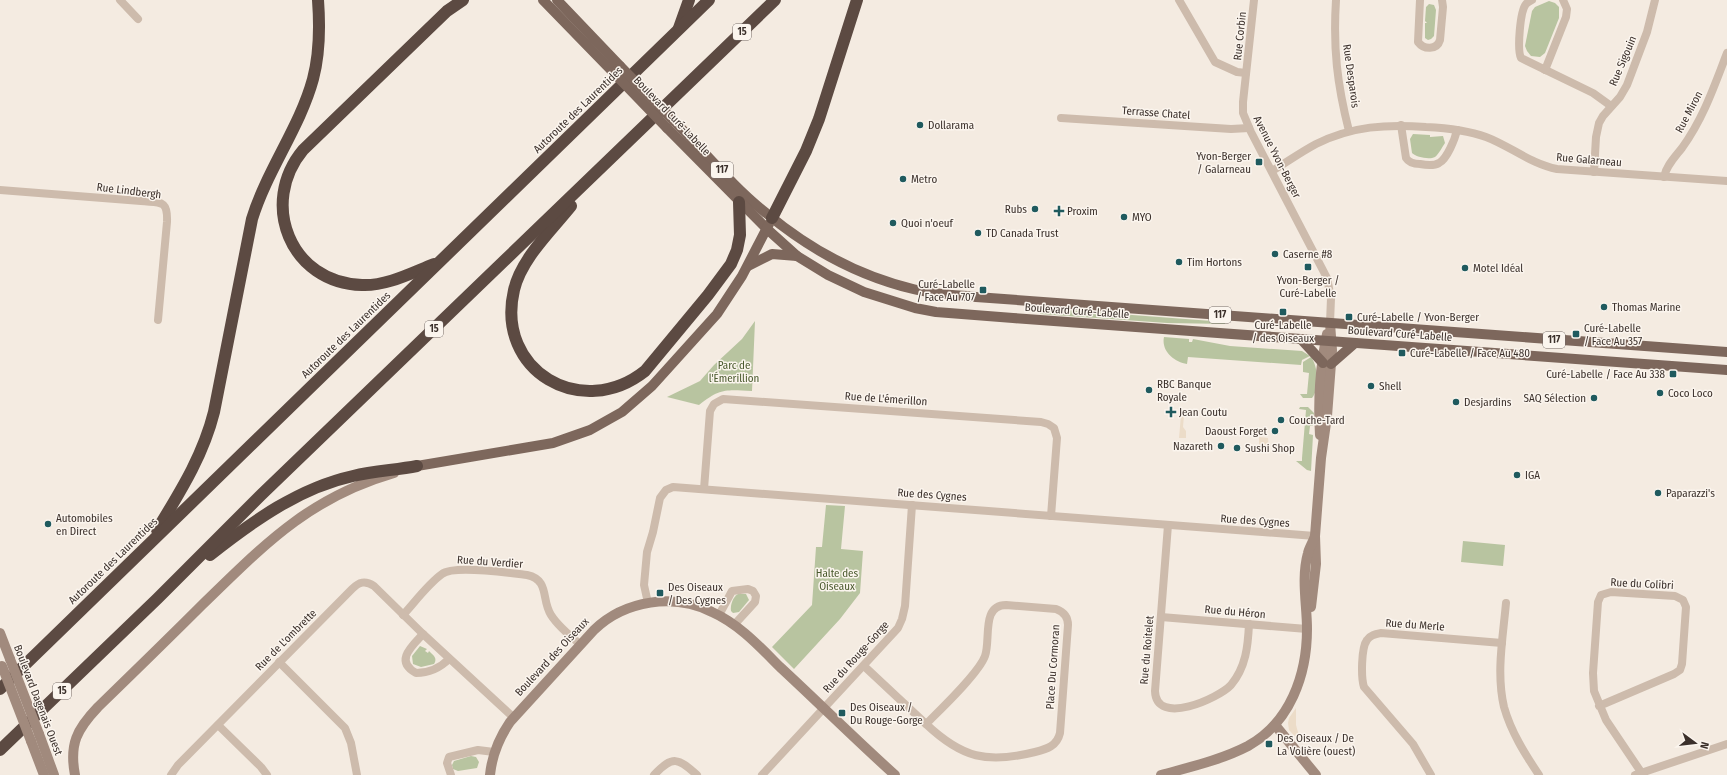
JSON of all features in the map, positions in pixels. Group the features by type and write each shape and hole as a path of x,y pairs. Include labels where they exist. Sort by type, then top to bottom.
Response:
{"highway":[{"path":"148,545 188,478 208,434 216,402 252,219 263,189 307,99 313,80 319,45 318,0"},
{"path":"441,262 396,279 373,285 354,285 331,279 315,269 297,251 284,224 283,200 288,174 303,150 447,11 463,0"},
{"path":"678,31 689,0"},
{"name":"Autoroute des Laurentides","path":"0,689 710,0"},
{"name":"15","path":"0,750 157,599 261,495 775,0"},
{"path":"769,224 802,158 819,119 857,0"},
{"path":"607,163 523,265 518,275 513,294 511,313 513,331 515,339 523,355 539,373 552,382 566,387 592,391 613,388 631,380 650,366 717,284 731,264 737,250 740,235 739,202"},
{"path":"157,599 239,533 274,509 294,498 322,486 354,476 417,466"}],"main road":[{"name":"Boulevard Curé-Labelle","path":"543,0 617,69"},
{"name":"Boulevard Curé-Labelle","path":"557,0 617,69 670,124 739,202 769,224 846,265 890,282 925,292 958,296 1727,352"},
{"name":"Boulevard Curé-Labelle","path":"670,124 751,200 769,224 797,256 828,275 864,292 929,311 1727,370"},
{"path":"417,466 553,443 582,434 614,417 645,393 698,338 721,309 748,266 769,224"},
{"path":"748,266 772,254 797,256"},
{"path":"1301,339 1327,364 1355,343"}],"street":[{"path":"120,0 138,19"},
{"path":"1179,0 1215,62 1238,72 1246,73"},
{"name":"Rue Corbin","path":"1246,73 1254,0"},
{"name":"Rue Desparois","path":"1336,0 1334,38 1335,62 1349,131"},
{"path":"1420,0 1418,42 1421,46 1433,48 1439,44 1440,40 1443,7 1442,0"},
{"path":"1532,0 1526,4 1523,11 1519,52 1524,60 1593,93 1611,106"},
{"path":"1545,70 1566,17 1567,9 1563,0"},
{"name":"Rue Sigouin","path":"1594,172 1598,127 1603,116 1620,97 1627,85 1647,32 1655,0"},
{"name":"Rue Miron","path":"1664,177 1668,166 1690,137 1701,118 1727,53"},
{"name":"Avenue Yvon-Berger","path":"1246,73 1243,109 1249,128 1327,278 1331,298 1330,323"},
{"name":"Terrasse Chatel","path":"1061,118 1231,129 1249,128"},
{"path":"1402,125 1406,158 1409,162 1419,164 1434,165 1441,162 1453,143 1457,130"},
{"name":"Rue Galarneau","path":"1272,171 1316,144 1349,131 1376,126 1402,125 1457,130 1476,134 1494,140 1543,166 1563,170 1727,181"},
{"name":"Rue Lindbergh","path":"0,190 141,201 159,203 165,206 168,212 158,320"},
{"path":"1161,775 1244,748 1262,736 1274,725 1290,703 1298,685 1305,658 1307,629 1314,584 1316,553 1315,536 1321,449 1319,416 1327,364 1330,323"},
{"name":"Rue de L'émerillon","path":"704,489 710,411 714,404 723,399 1033,422 1048,424 1054,428 1057,435 1051,516"},
{"path":"75,775 72,758 74,742 79,729 88,717 274,537 304,514 337,495 375,479 417,466"},
{"name":"Rue des Cygnes","path":"648,603 644,585 647,556 661,495 666,490 673,487 1315,536"},
{"name":"Rue du Rouge-Gorge","path":"762,775 894,633 903,616 912,505"},
{"name":"Rue du Roitelet","path":"1168,525 1155,694 1156,700 1162,706 1172,709 1182,708 1212,697 1225,690 1232,684 1241,669 1245,658 1249,624"},
{"name":"Rue du Verdier","path":"403,615 438,578 447,572 460,570 527,575 539,580 550,614 580,644"},
{"name":"Rue de L'ombrette","path":"171,775 178,765 352,589 360,583 366,582 371,584 449,659 513,717"},
{"path":"719,615 732,591 748,589 753,591 756,596 756,600 734,625"},
{"name":"Rue du Colibri","path":"1599,706 1674,674 1680,670 1682,664 1686,607 1682,599 1675,596 1610,592 1605,593 1600,597 1597,608 1593,678 1594,690 1599,706 1606,720 1640,774"},
{"name":"Boulevard des Oiseaux","path":"490,775 494,752 500,737 513,717 580,644 604,621 625,610 648,603 681,602 698,606 719,615 734,625 895,775"},
{"path":"1506,603 1501,674 1505,708 1515,735 1539,775"},
{"name":"Place Du Cormoran","path":"864,666 926,724 944,740 959,749 986,758 1017,757 1053,745 1058,740 1060,733 1068,625 1064,614 1054,608 1006,605 996,608 990,615 987,649 982,663 926,724"},
{"name":"Rue du Héron","path":"1161,617 1307,629"},
{"name":"Boulevard Dagenais Ouest","path":"0,633 4,662 44,775"},
{"name":"Rue du Merle","path":"1431,775 1413,744 1364,687 1364,646 1367,640 1372,635 1381,633 1502,643"},
{"path":"423,634 407,653 406,660 410,668 416,673 424,672 438,668 449,659"},
{"name":"Boulevard Dagenais Ouest","path":"4,662 46,752 54,775"},
{"path":"280,662 345,728 351,743 357,775"},
{"path":"218,725 262,767 267,775"},
{"path":"1274,725 1316,775"},
{"path":"1640,774 1727,744"},
{"path":"451,775 448,771 446,761 449,757 478,750 494,752"},
{"path":"654,775 666,763 674,761 684,764 697,775"}],"green space":[{"path":"1549,1 1555,3 1559,7 1559,18 1545,53 1540,57 1531,56 1525,46 1532,11 1535,7"},
{"path":"1429,4 1434,5 1436,10 1434,36 1428,40 1425,38 1425,23 1427,23 1425,21 1426,7"},
{"path":"1413,134 1430,135 1430,137 1443,136 1445,143 1435,157 1419,157 1412,153 1410,139"},
{"path":"1040,308 1225,322 1225,324 1167,323 1040,314"},
{"name":"Parc de l'Émerillion","path":"755,321 752,391 724,391 699,405 667,397 700,381 714,365 742,339"},
{"path":"1164,337 1189,339 1189,342 1192,342 1193,339 1230,346 1302,351 1310,356 1302,360 1301,365 1188,357 1187,364 1178,361 1170,355 1164,347"},
{"path":"1311,357 1317,372 1316,389 1312,398 1303,398 1300,394 1307,394 1309,373 1303,372 1303,362"},
{"path":"1300,407 1308,407 1314,413 1313,426 1310,426 1309,434 1313,435 1311,471 1307,470 1296,461 1302,461 1306,410 1299,409"},
{"name":"Halte des Oiseaux","path":"826,505 845,506 841,549 863,551 860,593 840,619 794,669 772,647 812,605 816,547 822,547"},
{"path":"1463,541 1505,545 1503,566 1461,562"},
{"path":"738,594 746,594 749,600 739,612 733,613 731,611 731,604 733,599"},
{"path":"420,646 427,649 425,651 428,653 429,651 433,655 435,658 434,664 421,667 413,664 412,656"},
{"path":"471,756 476,757 479,762 477,768 458,771 453,769 452,765 454,761"}],"shaded area":[{"path":"1181,415 1184,415 1183,427 1186,431 1186,438 1179,438"},
{"path":"1259,437 1268,438 1269,450 1266,453 1262,452 1262,447 1259,447"},
{"path":"1296,708 1296,725 1301,743 1289,730 1288,723 1289,718"}],"place":[{"name":"Dollarama","path":"920,125"},
{"name":"Yvon-Berger / Galarneau","path":"1259,162"},
{"name":"Metro","path":"903,179"},
{"name":"Rubs","path":"1035,209"},
{"name":"Proxim","path":"1059,211"},
{"name":"MYO","path":"1124,217"},
{"name":"Quoi n'oeuf","path":"893,223"},
{"name":"TD Canada Trust","path":"978,233"},
{"name":"Caserne #8","path":"1275,254"},
{"name":"Tim Hortons","path":"1179,262"},
{"name":"Yvon-Berger / Curé-Labelle","path":"1308,267"},
{"name":"Motel Idéal","path":"1465,268"},
{"name":"Curé-Labelle / Face Au 707","path":"983,290"},
{"name":"Thomas Marine","path":"1604,307"},
{"name":"Curé-Labelle / des Oiseaux","path":"1283,312"},
{"name":"Curé-Labelle / Yvon-Berger","path":"1349,317"},
{"name":"Curé-Labelle / Face Au 357","path":"1576,334"},
{"name":"Curé-Labelle / Face Au 480","path":"1402,353"},
{"name":"Curé-Labelle / Face Au 338","path":"1673,374"},
{"name":"Shell","path":"1371,386"},
{"name":"RBC Banque Royale","path":"1149,390"},
{"name":"Coco Loco","path":"1660,393"},
{"name":"SAQ Sélection","path":"1594,398"},
{"name":"Desjardins","path":"1456,402"},
{"name":"Jean Coutu","path":"1171,412"},
{"name":"Couche-Tard","path":"1281,420"},
{"name":"Daoust Forget","path":"1275,431"},
{"name":"Nazareth","path":"1221,446"},
{"name":"Sushi Shop","path":"1237,448"},
{"name":"IGA","path":"1517,475"},
{"name":"Paparazzi's","path":"1658,493"},
{"name":"Automobiles en Direct","path":"48,524"},
{"name":"Des Oiseaux / Des Cygnes","path":"660,593"},
{"name":"Des Oiseaux / Du Rouge-Gorge","path":"842,713"},
{"name":"Des Oiseaux / De La Volière (ouest)","path":"1269,744"}]}
